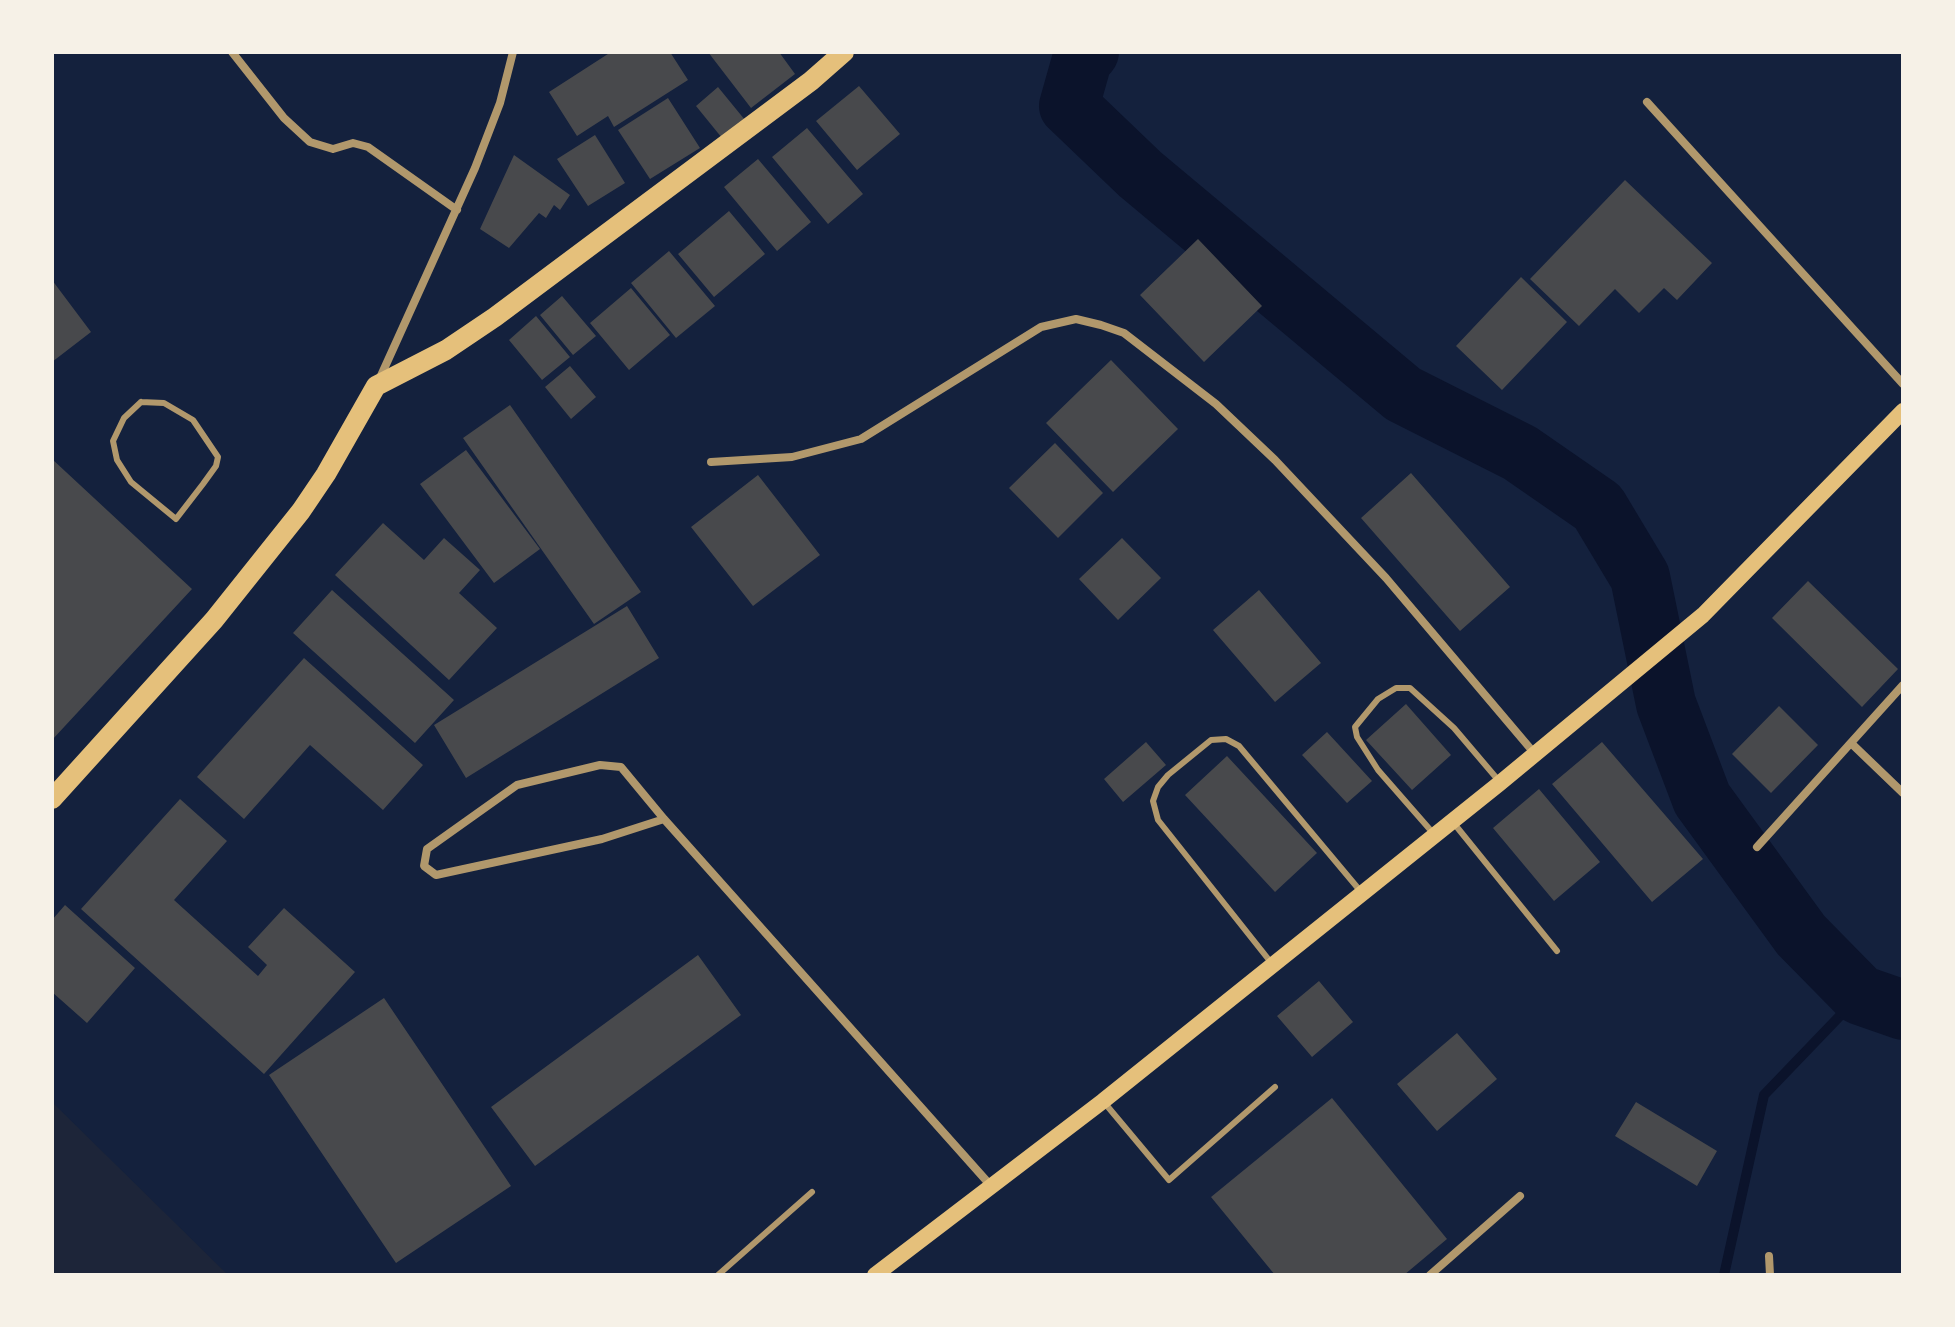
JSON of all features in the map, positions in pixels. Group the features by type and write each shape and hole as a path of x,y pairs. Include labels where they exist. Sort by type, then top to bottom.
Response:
{"main road":[{"path":"52,799 214,620 301,511 326,474 376,386 446,350 495,317 811,81 844,52"},
{"path":"875,1275 1103,1101 1500,783 1703,615 1903,411"}],"street":[{"path":"232,52 284,118 310,142 333,149 353,143 368,147 457,210"},
{"path":"376,386 457,210 500,103 513,52"},
{"path":"1647,102 1903,384"},
{"path":"711,462 792,457 861,439 1041,327 1076,319 1124,333 1216,404 1275,460 1386,578 1535,754"},
{"path":"1757,847 1903,685"},
{"path":"1852,744 1903,793"},
{"path":"664,819 602,839 436,875 424,866 427,849 517,785 600,765 621,767 992,1187"},
{"path":"1430,1275 1520,1196"},
{"path":"1769,1256 1770,1275"}],"lane":[{"path":"141,402 164,403 193,420 218,457 216,466 176,519 131,482 117,460 113,441 124,418 141,402"},
{"path":"1435,835 1378,770 1357,737 1355,727 1378,699 1396,688 1410,688 1454,728 1500,783"},
{"path":"1273,965 1158,820 1153,801 1158,787 1211,740 1226,739 1239,746 1362,893"},
{"path":"1452,821 1557,951"},
{"path":"1103,1101 1169,1180 1275,1087"},
{"path":"718,1275 812,1192"}],"shaded area":[{"path":"52,1102 228,1275 52,1275"}],"building":[{"path":"611,52 670,52 688,80 614,127 608,116 577,136 549,92"},
{"path":"708,52 779,52 795,74 751,108"},
{"path":"859,86 900,134 857,170 816,121"},
{"path":"718,87 745,120 722,138 696,106"},
{"path":"668,98 700,148 650,179 618,130"},
{"path":"807,128 863,194 828,224 772,157"},
{"path":"595,135 625,183 588,206 557,159"},
{"path":"514,155 570,195 560,210 554,205 546,218 539,213 509,248 480,229"},
{"path":"758,159 811,222 777,251 724,187"},
{"path":"1625,180 1712,263 1677,300 1664,288 1639,313 1615,289 1579,326 1530,279"},
{"path":"729,211 765,254 714,297 678,254"},
{"path":"1198,239 1262,306 1204,362 1140,295"},
{"path":"669,251 715,306 676,338 631,283"},
{"path":"1521,277 1567,322 1502,390 1456,346"},
{"path":"52,280 91,332 52,362"},
{"path":"631,288 670,335 629,370 590,323"},
{"path":"562,296 596,336 573,355 540,315"},
{"path":"536,316 570,357 542,380 509,340"},
{"path":"1111,360 1178,429 1113,492 1046,423"},
{"path":"570,366 596,397 571,419 545,387"},
{"path":"510,405 641,592 594,624 463,438"},
{"path":"1055,443 1103,493 1058,538 1009,488"},
{"path":"466,450 540,549 494,583 420,484"},
{"path":"52,459 192,589 52,740"},
{"path":"1411,473 1510,587 1460,631 1361,518"},
{"path":"758,475 820,555 753,606 691,527"},
{"path":"383,523 424,560 444,538 480,570 459,593 497,628 449,680 335,575"},
{"path":"1122,538 1161,578 1118,620 1079,579"},
{"path":"1808,581 1898,669 1862,707 1772,618"},
{"path":"332,590 454,700 415,743 293,633"},
{"path":"1259,590 1321,663 1275,702 1213,630"},
{"path":"627,606 659,658 466,778 434,725"},
{"path":"304,658 423,765 383,810 310,745 244,819 197,777"},
{"path":"1406,704 1451,755 1412,790 1366,740"},
{"path":"1779,706 1818,745 1771,793 1732,754"},
{"path":"1327,732 1372,781 1347,803 1302,755"},
{"path":"1146,742 1166,765 1123,802 1104,779"},
{"path":"1602,742 1703,859 1652,902 1552,784"},
{"path":"1227,756 1317,853 1275,892 1185,795"},
{"path":"1539,789 1600,862 1554,901 1493,828"},
{"path":"180,799 227,841 174,900 258,976 267,965 248,947 284,908 355,972 264,1074 81,909"},
{"path":"65,905 135,968 87,1023 52,992 52,920"},
{"path":"698,955 741,1015 535,1166 491,1107"},
{"path":"1319,981 1353,1022 1312,1057 1277,1016"},
{"path":"384,998 511,1186 396,1263 269,1075"},
{"path":"1457,1033 1497,1079 1437,1131 1397,1084"},
{"path":"1332,1098 1447,1239 1404,1275 1275,1275 1211,1197"},
{"path":"1636,1102 1717,1151 1697,1186 1615,1136"}],"waterway":[{"path":"1089,52 1082,60 1069,106 1140,174 1403,394 1520,453 1598,507 1640,577 1666,704 1702,799 1801,935 1860,995 1903,1010"},
{"path":"1724,1275 1764,1095 1860,995"}]}
